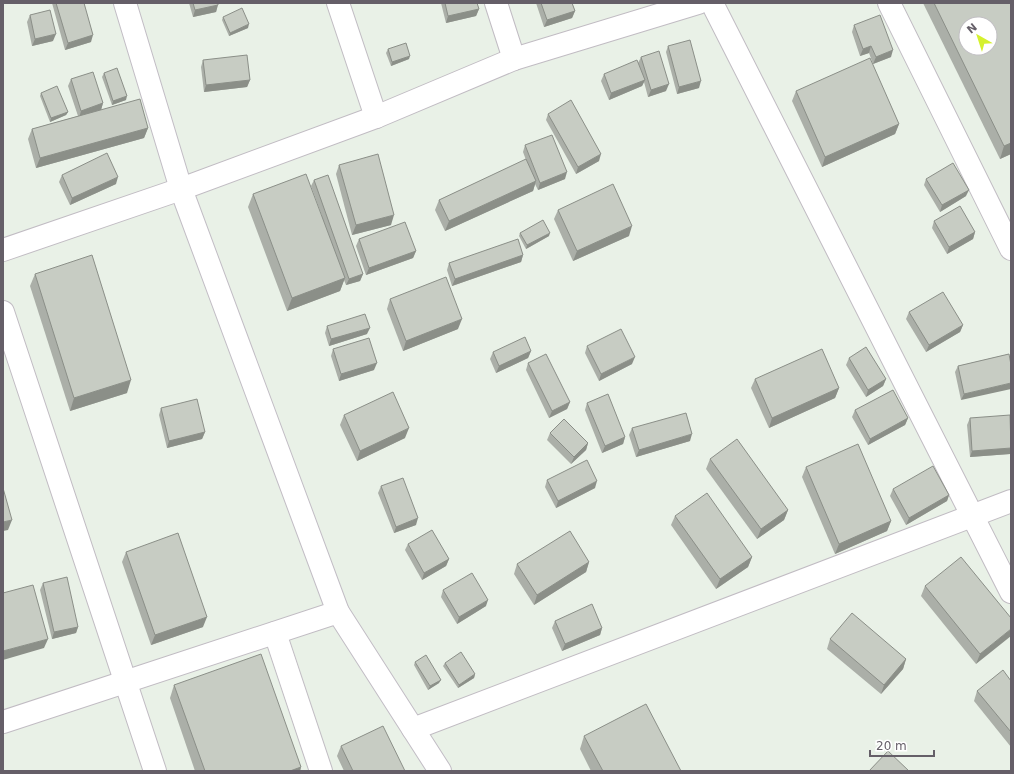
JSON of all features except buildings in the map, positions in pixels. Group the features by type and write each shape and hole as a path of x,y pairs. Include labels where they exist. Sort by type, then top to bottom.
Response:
{"street":[{"path":"125,3 181,189 338,612 440,771"},
{"path":"338,3 376,117"},
{"path":"496,3 514,59"},
{"path":"3,250 181,189 376,117 514,59 698,3"},
{"path":"712,3 1011,592"},
{"path":"889,3 1011,249"},
{"path":"3,312 155,771"},
{"path":"413,729 1011,501"},
{"path":"3,722 338,612"},
{"path":"275,633 321,771"}]}
